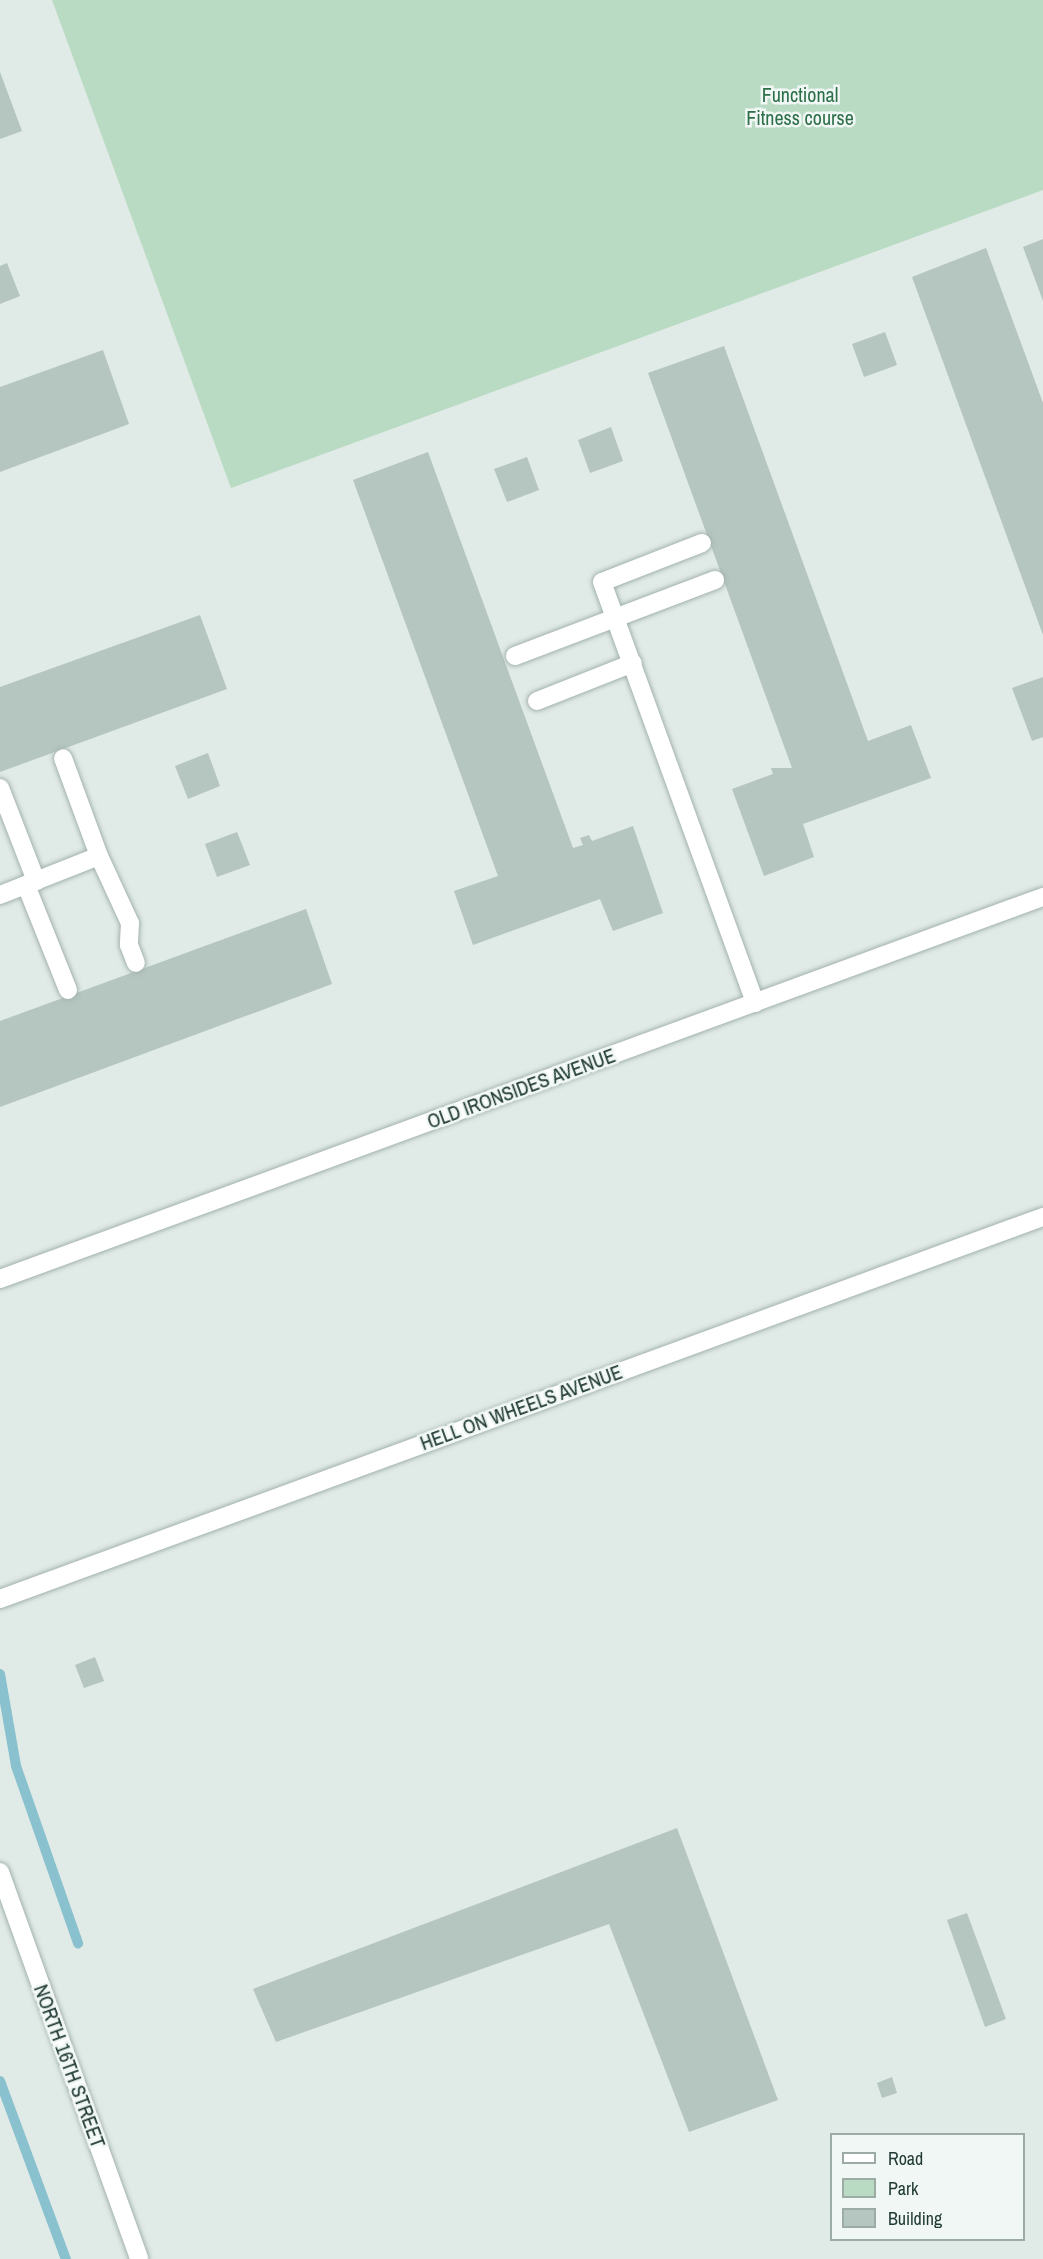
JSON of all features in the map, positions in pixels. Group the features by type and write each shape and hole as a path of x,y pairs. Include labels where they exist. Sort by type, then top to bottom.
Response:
{"street":[{"path":"702,543 602,582 650,708 755,1003"},
{"path":"515,656 715,580"},
{"path":"537,700 633,663"},
{"path":"63,758 99,856 130,923 129,945 136,963"},
{"path":"0,788 68,990"},
{"path":"0,895 99,856"},
{"name":"OLD IRONSIDES AVENUE","path":"0,1279 1043,897"},
{"name":"HELL ON WHEELS AVENUE","path":"0,1599 1043,1217"},
{"name":"NORTH 16TH STREET","path":"0,1872 140,2259"}],"green space":[{"name":"Functional Fitness course","path":"52,0 1043,0 1043,190 231,488"}],"building":[{"path":"0,72 22,131 0,139"},
{"path":"1043,239 1043,301 1023,247"},
{"path":"986,248 1043,403 1043,635 912,277"},
{"path":"7,263 20,296 0,304 0,266"},
{"path":"885,332 897,365 864,377 852,344"},
{"path":"724,346 868,741 911,725 931,778 803,824 814,857 764,876 732,789 773,774 771,768 792,768 648,373"},
{"path":"103,350 129,424 0,472 0,387"},
{"path":"611,427 623,461 590,473 578,440"},
{"path":"428,452 573,848 583,845 580,838 589,835 592,841 633,826 663,913 613,931 600,899 473,945 454,891 498,876 353,480"},
{"path":"527,457 539,490 507,502 494,469"},
{"path":"200,615 227,689 0,772 0,687"},
{"path":"1043,677 1043,737 1032,741 1012,688"},
{"path":"208,753 220,786 188,799 175,766"},
{"path":"237,832 250,865 217,877 205,844"},
{"path":"306,909 332,984 0,1107 0,1021"},
{"path":"95,1657 104,1681 84,1688 75,1665"},
{"path":"677,1828 778,2100 689,2132 609,1924 276,2042 253,1989"},
{"path":"967,1913 1006,2019 985,2027 947,1920"},
{"path":"892,2077 897,2093 882,2098 877,2083"}],"waterway":[{"path":"0,1674 16,1766 78,1943"},
{"path":"0,2081 66,2259"}]}
